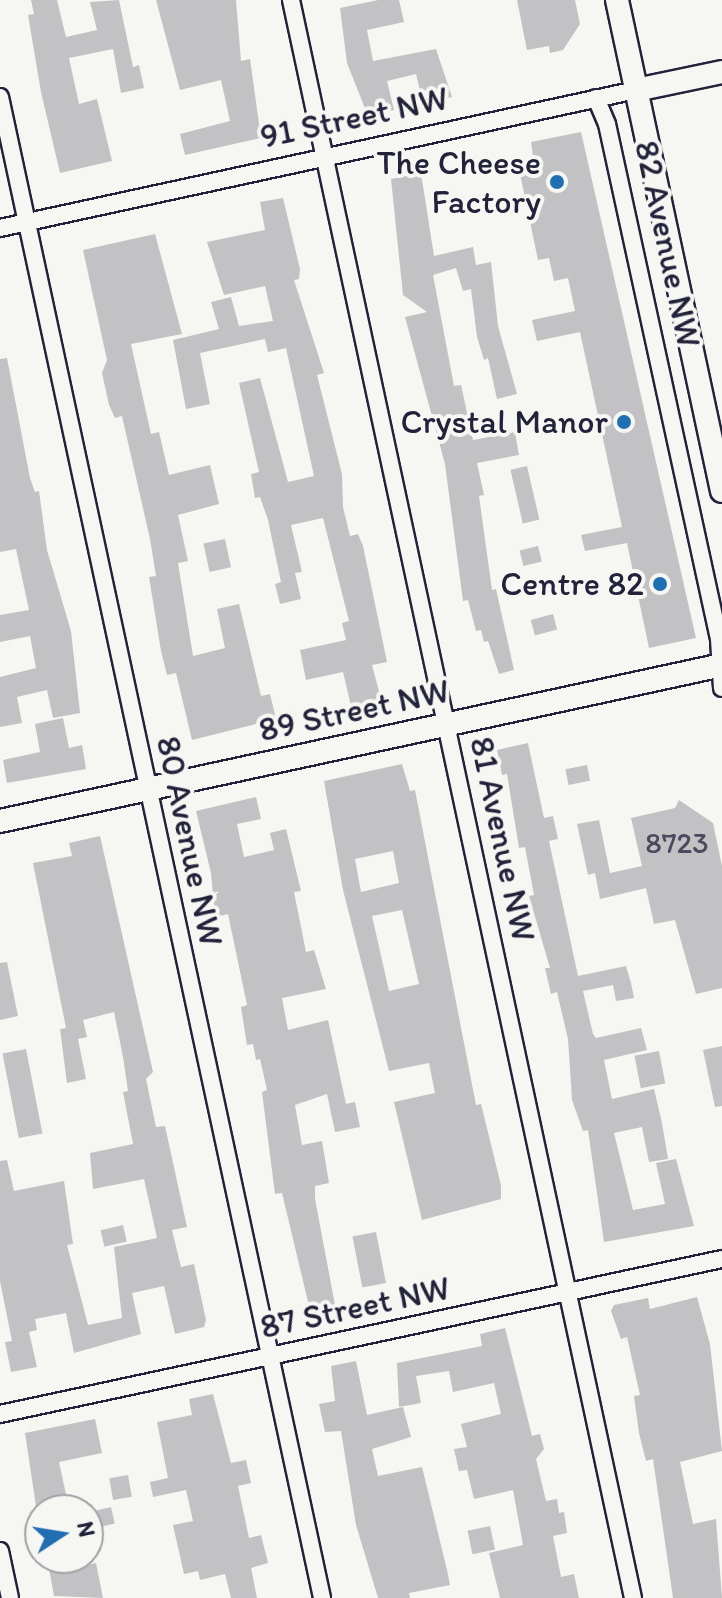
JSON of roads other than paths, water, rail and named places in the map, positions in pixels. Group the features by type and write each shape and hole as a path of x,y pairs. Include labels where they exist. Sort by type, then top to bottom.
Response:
{"street":[{"name":"81 Avenue NW","path":"291,0 633,1598"},
{"name":"82 Avenue NW","path":"617,0 722,491"},
{"name":"91 Street NW","path":"0,228 722,72"},
{"name":"80 Avenue NW","path":"0,97 322,1598"},
{"name":"82 Avenue NW","path":"596,98 607,124 719,639 722,673"},
{"name":"89 Street NW","path":"0,821 448,724 722,673"},
{"name":"87 Street NW","path":"0,1414 722,1259"},
{"path":"0,1551 10,1598"}],"place":[{"name":"The Cheese Factory","path":"557,182"},
{"name":"Crystal Manor","path":"624,422"},
{"name":"Centre 82","path":"660,584"}]}
